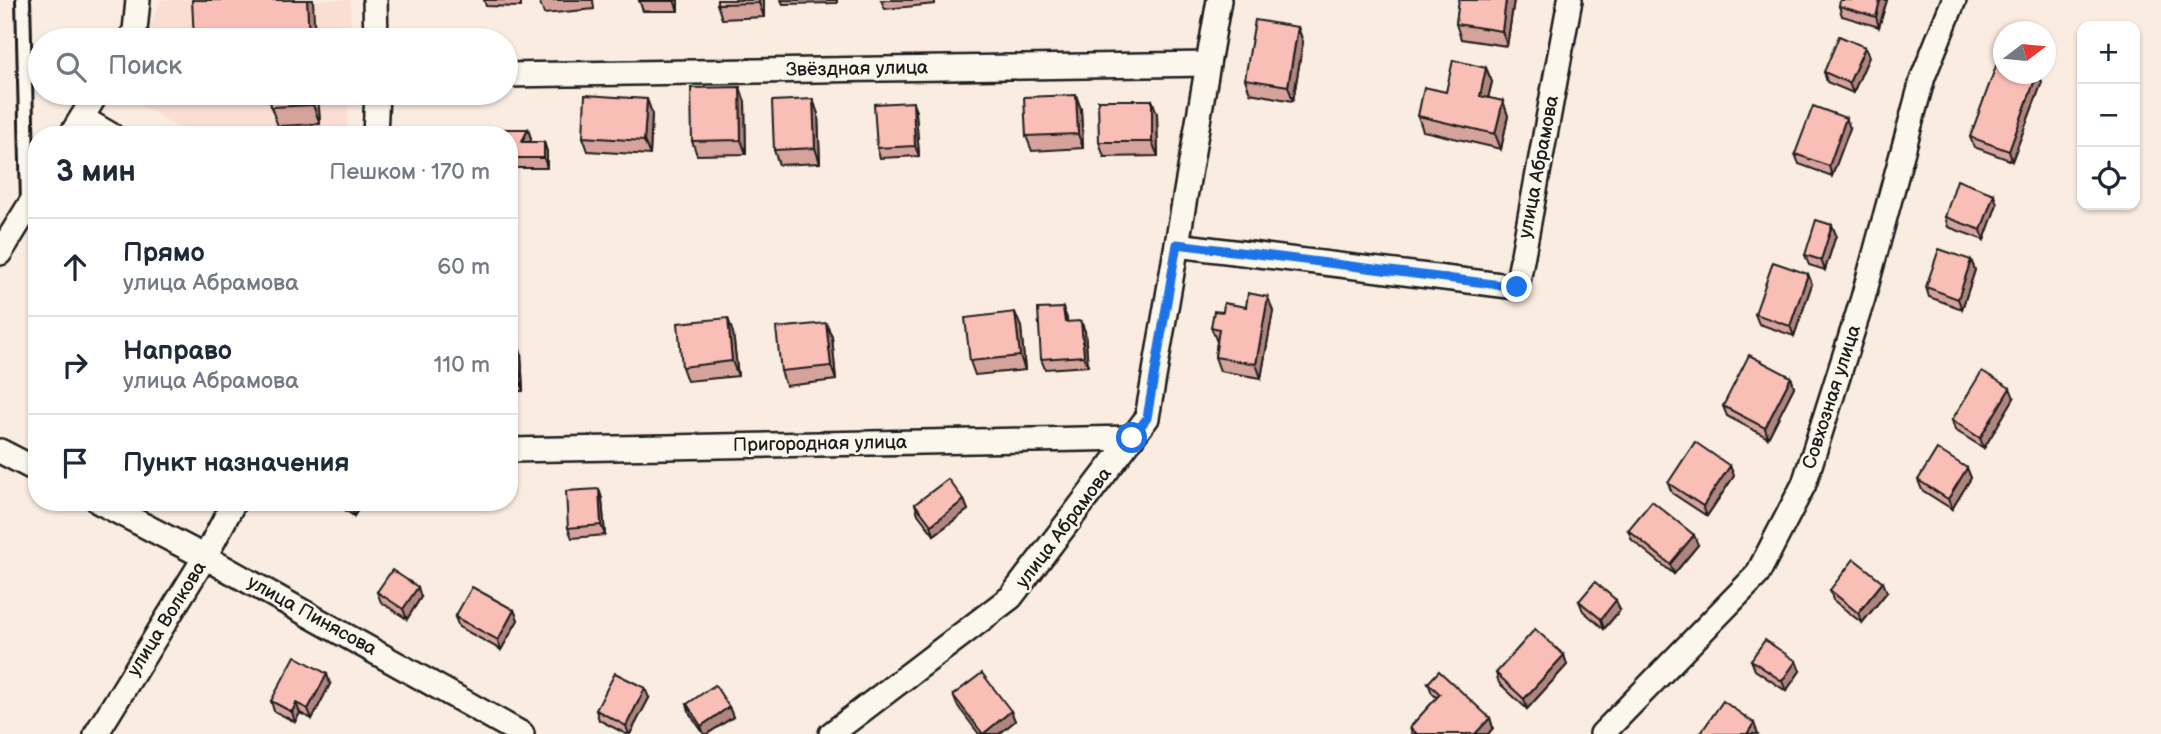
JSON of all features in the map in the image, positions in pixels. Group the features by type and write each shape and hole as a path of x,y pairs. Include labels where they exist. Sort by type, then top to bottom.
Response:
{"street":[{"path":"135,28 138,0"},
{"path":"375,0 376,28"},
{"name":"улица Абрамова","path":"831,734 1011,597 1147,418 1219,0"},
{"name":"улица Абрамова","path":"1177,244 1517,287 1570,0"},
{"name":"Совхозная улица","path":"1602,734 1757,575 1804,484 1863,298 1923,77 1954,0"},
{"name":"Звёздная улица","path":"518,75 1208,64"},
{"path":"77,126 90,105"},
{"path":"375,126 376,105"},
{"path":"0,253 28,207"},
{"name":"Пригородная улица","path":"518,450 1132,438"},
{"path":"0,451 28,465"},
{"name":"улица Пинясова","path":"116,511 205,557 522,734"},
{"name":"улица Волкова","path":"96,734 205,557 229,511"}],"lane":[{"path":"23,0 29,126"}],"shaded area":[{"path":"161,0 351,0 350,28 149,28"},
{"path":"140,105 348,105 347,126 176,126"}],"building":[{"path":"192,0 307,0 308,28 193,28"},
{"path":"674,0 674,1 639,1"},
{"path":"717,0 759,0 759,3 717,4"},
{"path":"1459,0 1506,0 1502,31 1456,24"},
{"path":"1840,0 1880,0 1876,17 1839,6"},
{"path":"1255,20 1298,27 1288,86 1245,79"},
{"path":"1839,36 1865,47 1849,83 1824,72"},
{"path":"1453,60 1486,68 1480,96 1503,101 1495,134 1418,116 1424,87 1446,92"},
{"path":"1993,74 1993,84 2033,84 2009,151 1970,137"},
{"path":"740,87 741,140 692,141 691,88"},
{"path":"585,95 647,99 644,141 583,137"},
{"path":"1076,95 1078,134 1026,136 1024,97"},
{"path":"813,99 815,148 774,150 772,101"},
{"path":"1098,100 1152,100 1152,142 1099,142"},
{"path":"913,102 915,146 877,148 874,104"},
{"path":"271,105 313,105 271,107"},
{"path":"1813,106 1846,118 1829,166 1795,154"},
{"path":"518,129 528,129 522,142 544,142 544,158 518,158"},
{"path":"1957,180 1994,194 1981,230 1945,217"},
{"path":"1816,220 1832,225 1821,260 1805,255"},
{"path":"1939,249 1971,260 1958,299 1926,287"},
{"path":"1773,262 1808,274 1790,326 1755,314"},
{"path":"1248,293 1268,297 1256,364 1215,357 1219,329 1211,327 1214,311 1223,312 1224,303 1246,307"},
{"path":"1063,308 1065,322 1081,321 1084,356 1041,359 1038,309"},
{"path":"1015,312 1020,356 970,361 965,318"},
{"path":"728,318 732,361 682,367 678,323"},
{"path":"826,323 831,366 781,371 776,328"},
{"path":"1749,355 1791,377 1765,428 1723,406"},
{"path":"1982,371 2010,388 1980,438 1952,420"},
{"path":"1695,442 1730,466 1703,506 1668,483"},
{"path":"1937,449 1967,468 1948,499 1918,480"},
{"path":"948,479 964,500 931,525 915,504"},
{"path":"599,489 601,525 568,528 566,491"},
{"path":"1652,501 1694,535 1670,564 1628,530"},
{"path":"1854,559 1883,582 1858,613 1830,590"},
{"path":"392,570 418,587 403,609 377,592"},
{"path":"1595,582 1616,600 1601,619 1579,601"},
{"path":"472,587 514,610 498,640 455,617"},
{"path":"1535,629 1564,655 1524,699 1496,673"},
{"path":"1765,640 1796,661 1782,681 1751,660"},
{"path":"295,656 327,674 308,709 296,703 292,712 271,701"},
{"path":"1439,671 1490,718 1475,734 1417,734 1410,727 1440,694 1428,683"},
{"path":"615,673 645,688 626,726 596,710"},
{"path":"982,673 1011,711 983,734 953,695"},
{"path":"715,685 729,707 701,726 687,704"},
{"path":"1723,701 1754,723 1747,734 1700,734"}],"route":[{"path":"1132,438 1147,418 1177,244 1517,287"}]}
